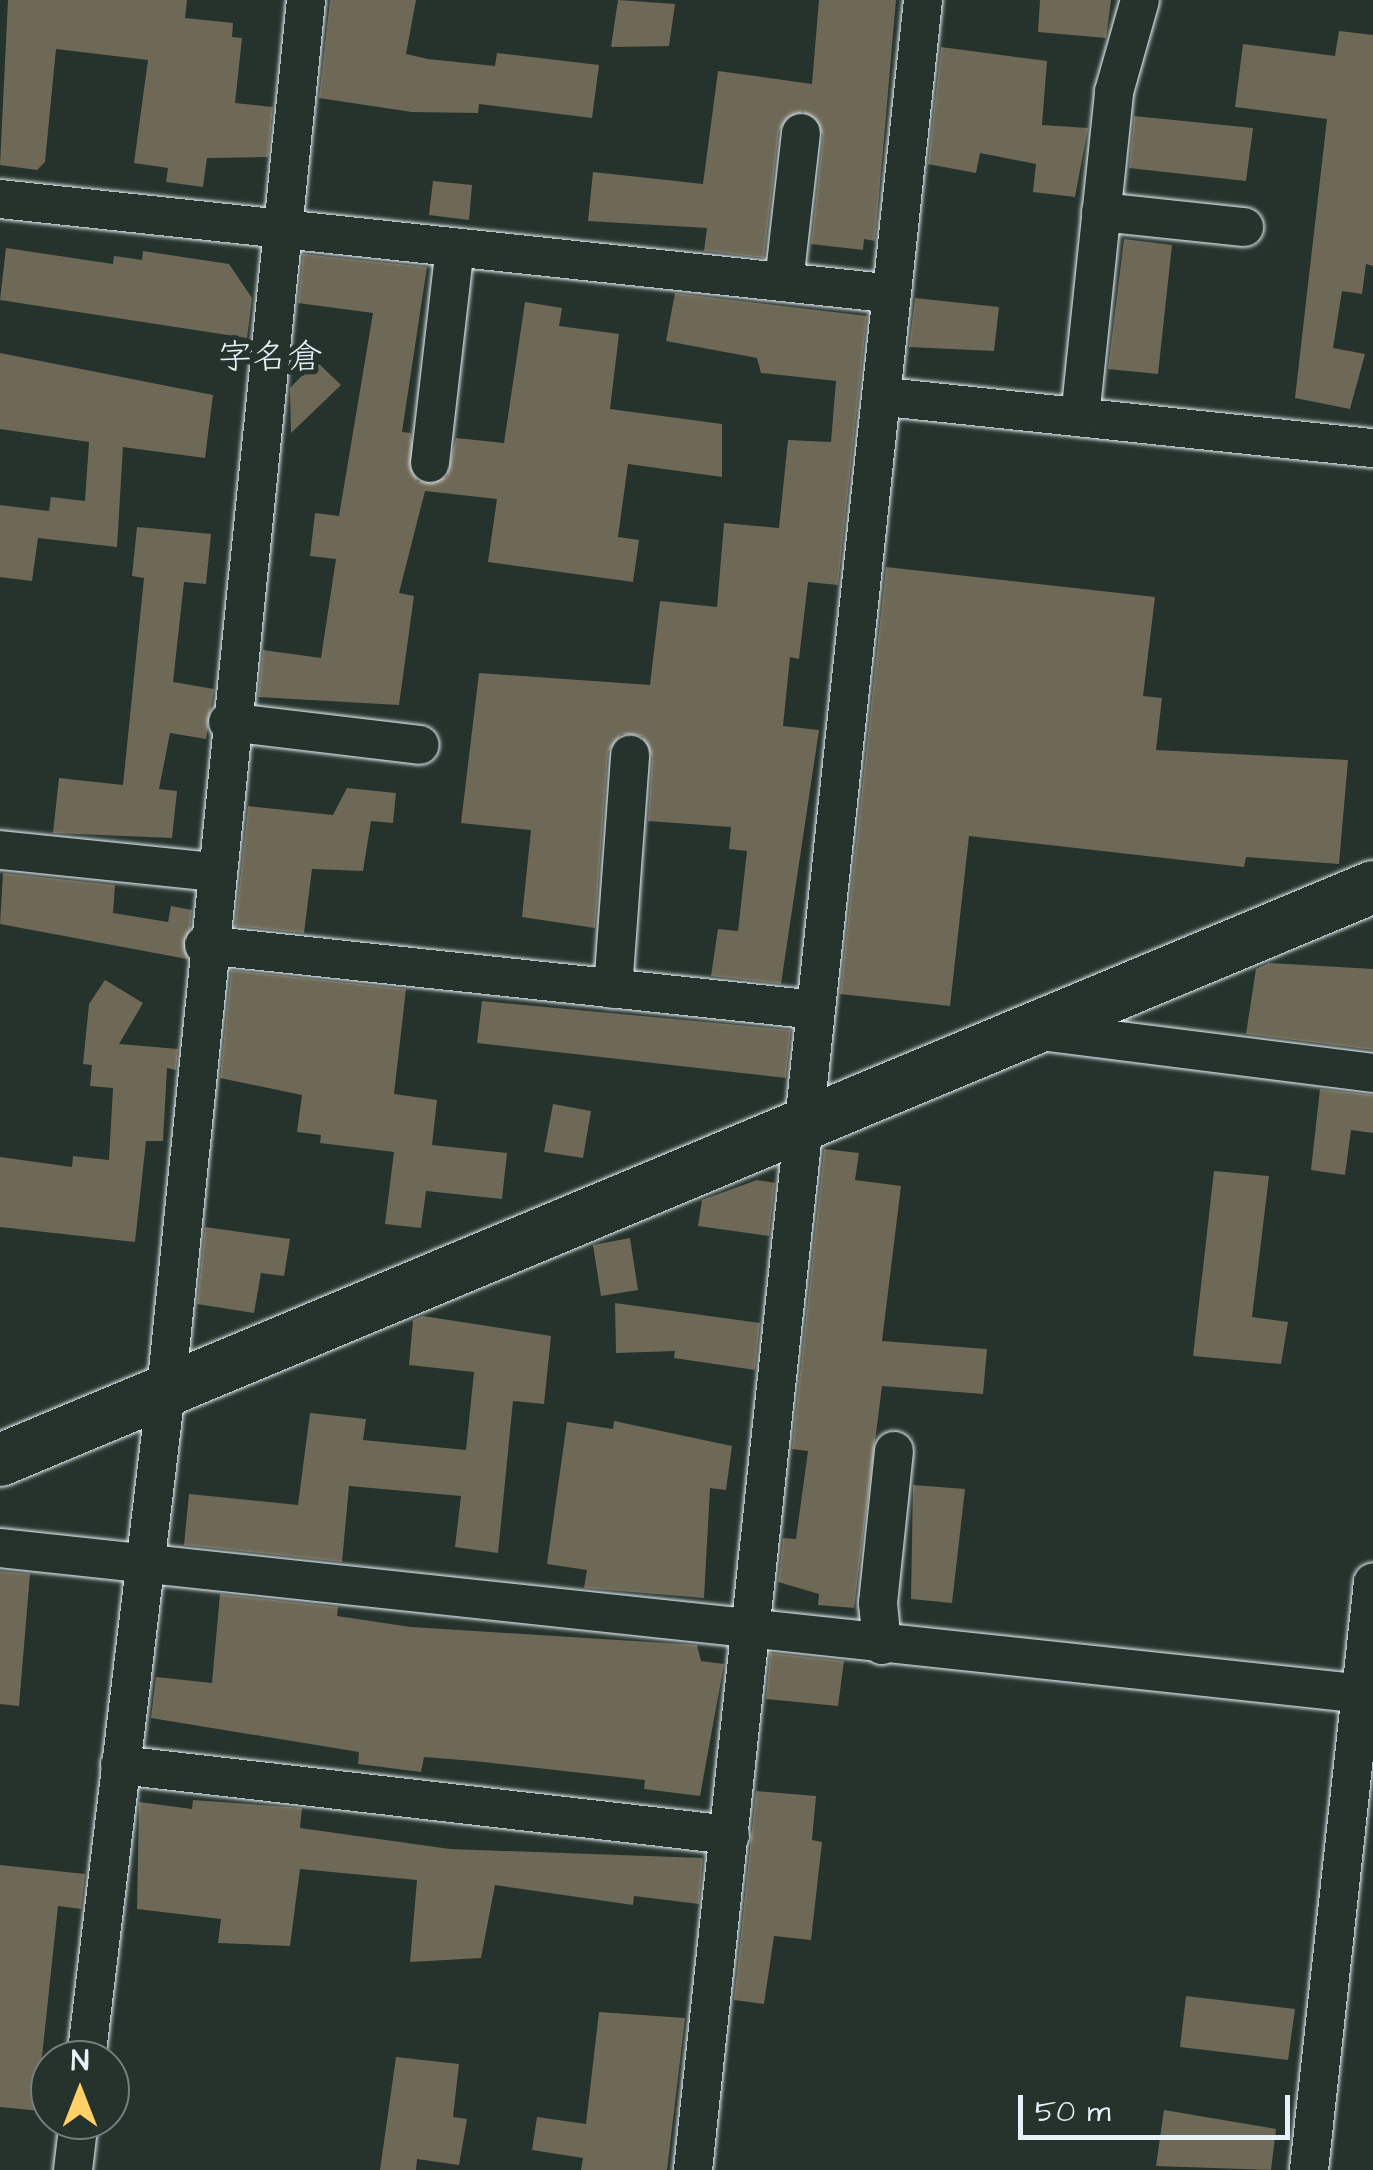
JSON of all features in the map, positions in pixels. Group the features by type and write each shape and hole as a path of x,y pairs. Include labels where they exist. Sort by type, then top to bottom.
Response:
{"street":[{"path":"88,2040 166,1391 204,945 306,0"},
{"path":"693,2170 808,1124 816,1010 886,397 894,314 885,293 922,0"},
{"path":"1080,417 1114,92 1140,0"},
{"path":"784,282 801,133"},
{"path":"0,199 278,232 885,293"},
{"path":"1101,212 1244,227"},
{"path":"430,463 456,248"},
{"path":"886,397 1373,448"},
{"path":"228,722 420,745"},
{"path":"612,989 630,755"},
{"path":"0,850 213,872"},
{"path":"0,1460 1373,887"},
{"path":"204,945 816,1010"},
{"path":"1031,1029 1373,1073"},
{"path":"882,1645 878,1603 894,1452"},
{"path":"0,1548 1366,1694"},
{"path":"1309,2170 1366,1694 1373,1582"},
{"path":"120,1764 730,1835"},
{"path":"73,2170 77,2140"}],"building":[{"path":"8,0 187,0 185,18 233,23 232,37 242,38 235,103 273,107 268,157 207,158 203,187 166,182 168,168 134,163 148,60 56,49 45,162 37,170 0,165"},
{"path":"330,0 416,0 406,54 495,66 497,53 599,65 592,118 479,104 478,113 412,112 319,98"},
{"path":"618,0 675,4 669,46 611,47"},
{"path":"819,0 896,0 875,241 864,239 863,250 811,244 823,135 803,111 779,130 764,258 704,251 707,228 588,221 593,172 703,184 718,71 812,84"},
{"path":"1040,0 1111,0 1106,38 1038,32"},
{"path":"1339,31 1373,35 1373,266 1366,264 1362,294 1342,291 1333,348 1365,354 1350,409 1295,398 1327,119 1235,107 1243,44 1335,56"},
{"path":"941,47 1047,61 1042,125 1088,128 1075,197 1033,192 1036,164 980,153 976,173 928,164"},
{"path":"1134,116 1253,128 1246,181 1129,168"},
{"path":"433,181 472,185 469,220 429,215"},
{"path":"1124,239 1172,245 1158,374 1108,369"},
{"path":"6,248 113,264 114,256 142,260 143,251 229,264 252,298 247,338 0,300"},
{"path":"303,254 427,267 402,432 411,433 417,482 447,477 456,438 504,443 525,302 562,308 559,326 619,334 610,409 722,424 722,477 628,464 618,537 639,540 633,582 488,562 497,499 425,491 399,593 414,596 399,705 258,697 263,650 321,658 336,559 310,556 315,513 339,516 373,313 298,303"},
{"path":"675,293 867,316 838,585 808,582 799,659 790,657 783,726 819,730 781,984 711,976 718,929 738,931 747,851 729,849 731,827 648,821 652,757 642,736 621,734 608,752 595,928 522,917 531,830 461,823 479,673 650,685 660,601 717,607 724,523 779,528 788,440 831,442 836,381 761,373 757,358 666,341"},
{"path":"915,298 999,307 994,351 909,347"},
{"path":"0,353 213,395 205,458 123,447 117,547 38,538 32,581 0,577 0,505 49,511 51,497 85,501 89,442 0,429"},
{"path":"316,361 341,385 291,433 290,388"},
{"path":"137,527 211,534 206,584 184,582 173,682 214,689 206,739 170,733 159,789 177,791 172,838 53,833 59,778 123,785 144,578 132,576"},
{"path":"886,567 1155,597 1143,696 1162,698 1156,750 1348,760 1339,864 1246,857 1244,867 969,836 950,1006 840,994"},
{"path":"347,788 396,793 393,823 371,821 363,871 312,869 304,933 235,926 248,806 333,815"},
{"path":"3,873 115,885 113,913 168,922 171,906 192,910 187,959 0,924"},
{"path":"1269,963 1373,969 1373,1050 1246,1034 1256,969"},
{"path":"231,970 406,989 394,1094 437,1100 432,1145 507,1153 502,1199 426,1191 421,1228 385,1224 394,1152 320,1143 321,1135 297,1132 302,1095 220,1078"},
{"path":"105,980 143,1003 119,1044 178,1049 176,1070 167,1068 163,1141 146,1141 135,1242 0,1227 0,1157 72,1167 73,1156 109,1160 113,1088 90,1086 92,1065 83,1064 89,1004"},
{"path":"482,1001 791,1030 786,1078 477,1043"},
{"path":"1320,1089 1373,1095 1373,1133 1351,1130 1345,1175 1311,1170"},
{"path":"553,1104 591,1111 583,1158 544,1152"},
{"path":"824,1149 859,1153 855,1180 901,1186 882,1341 987,1349 983,1394 882,1386 854,1608 818,1605 819,1594 778,1582 783,1538 796,1539 808,1451 792,1449"},
{"path":"1214,1171 1269,1176 1252,1317 1288,1322 1281,1364 1193,1356"},
{"path":"757,1180 775,1183 769,1236 698,1226 702,1200"},
{"path":"205,1227 290,1239 284,1276 261,1273 254,1313 197,1304"},
{"path":"630,1238 638,1290 601,1296 593,1245"},
{"path":"615,1303 760,1323 755,1370 674,1358 675,1351 616,1353"},
{"path":"423,1316 551,1336 544,1404 513,1401 498,1553 455,1547 461,1496 349,1486 342,1562 184,1545 189,1494 298,1505 310,1413 366,1419 363,1440 466,1450 474,1372 409,1365 413,1320"},
{"path":"614,1421 732,1446 726,1490 710,1488 704,1598 584,1588 587,1570 547,1564 567,1422 613,1429"},
{"path":"913,1485 965,1489 952,1603 911,1599"},
{"path":"0,1571 30,1574 19,1706 0,1704"},
{"path":"220,1594 338,1607 337,1616 411,1627 697,1645 701,1661 724,1664 700,1796 644,1789 645,1780 474,1761 424,1757 421,1772 358,1764 359,1752 151,1718 156,1677 212,1683"},
{"path":"770,1653 844,1661 838,1706 766,1699"},
{"path":"756,1791 816,1796 812,1840 822,1842 811,1940 774,1936 764,2004 734,2000"},
{"path":"193,1800 302,1808 300,1828 450,1849 703,1858 699,1904 634,1896 633,1905 495,1885 481,1958 410,1962 417,1880 300,1869 290,1946 218,1943 221,1919 137,1909 139,1802 192,1809"},
{"path":"0,1865 85,1874 81,1909 58,1906 44,2040 30,2040 30,2110 0,2107"},
{"path":"1186,1996 1295,2009 1288,2060 1180,2047"},
{"path":"599,2012 685,2018 667,2170 581,2170 583,2158 532,2150 537,2117 586,2124"},
{"path":"396,2057 459,2064 453,2117 467,2119 459,2165 417,2159 416,2170 380,2170"},
{"path":"1164,2110 1276,2129 1271,2170 1156,2166"}],"district":[{"name":"字名倉","path":"270,358"}]}
